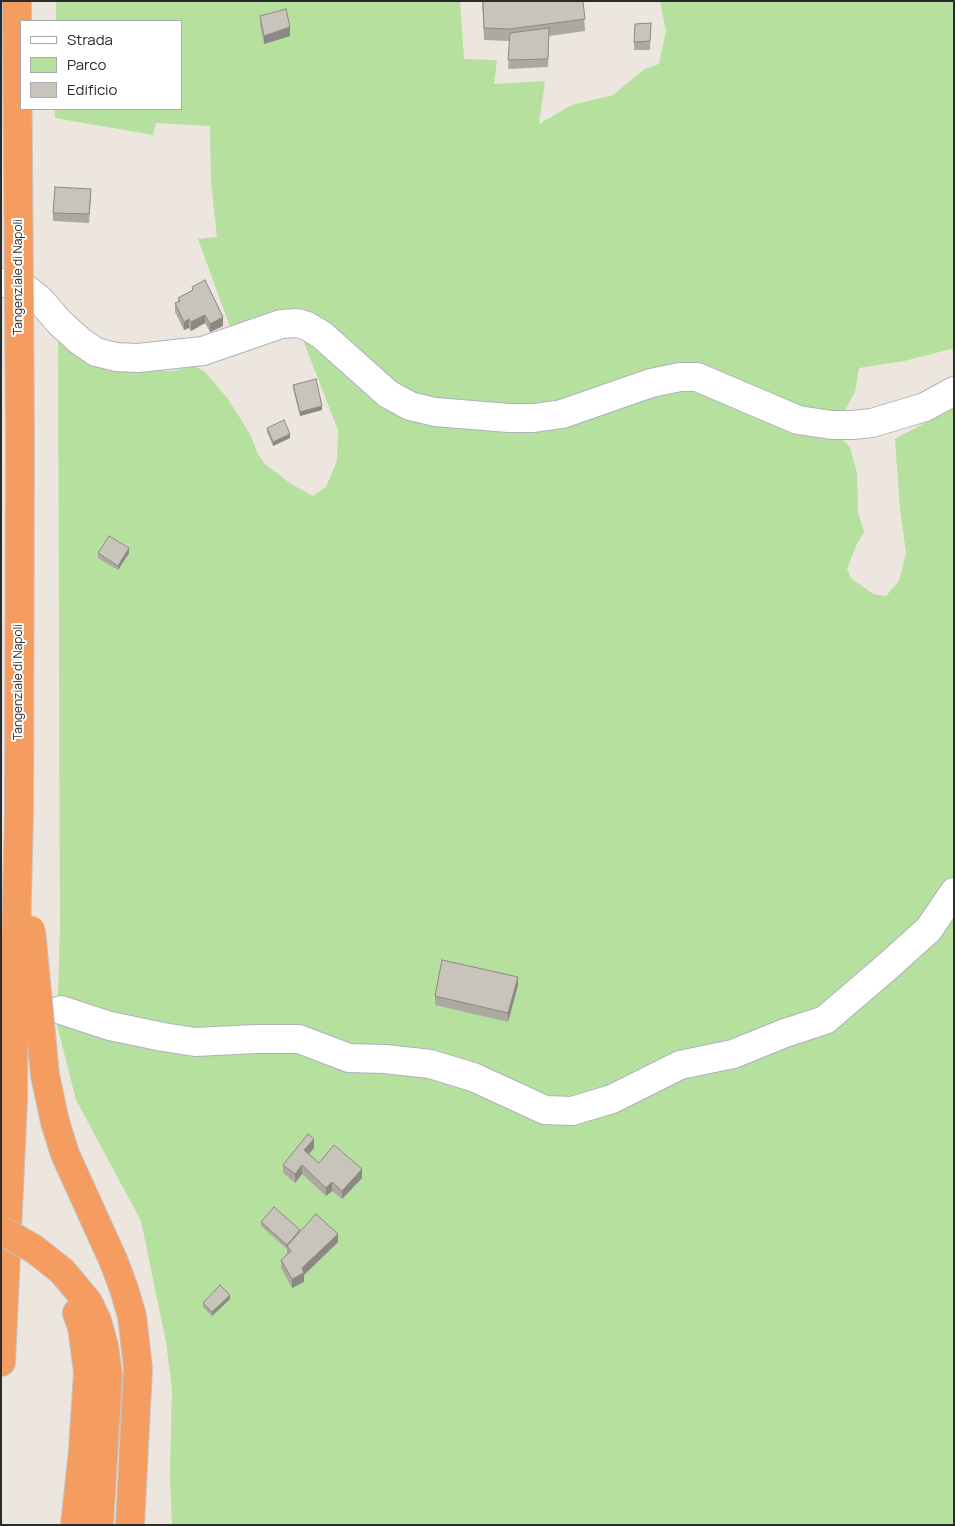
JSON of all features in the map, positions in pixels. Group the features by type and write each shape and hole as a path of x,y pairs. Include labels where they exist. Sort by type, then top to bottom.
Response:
{"highway":[{"name":"Tangenziale di Napoli","path":"1,1362 13,1099 19,811 20,439 17,12"},
{"path":"19,811 45,1076 55,1122 65,1154 114,1262 132,1316 138,1368 130,1525"},
{"path":"1,1230 34,1249 62,1271 88,1302 97,1321 104,1346 108,1375 99,1525"},
{"path":"34,1249 56,1272 68,1291 82,1327 88,1372 75,1525"}],"street":[{"path":"1,283 5,282 25,288 40,300 60,323 80,341 96,352 116,357 138,358 203,351 281,324 297,323 307,326 322,336 388,394 410,406 435,412 509,418 534,418 562,414 651,383 680,377 697,377 798,420 832,425 852,425 872,423 925,407 954,391"},
{"path":"61,1010 110,1026 195,1042 299,1039 349,1058 385,1059 430,1064 473,1077 546,1110 572,1111 612,1099 680,1065 733,1054 785,1033 825,1020 929,929 954,892"}],"green space":[{"path":"56,1 460,1 464,59 497,60 494,84 545,81 539,124 572,105 613,95 645,69 659,64 666,31 660,1 954,1 954,352 951,349 904,361 859,368 855,392 843,414 802,408 699,370 547,404 446,405 408,393 321,321 251,323 230,327 198,239 217,237 211,182 210,126 156,123 153,135 55,118 55,110 182,110 182,20 56,20"},
{"path":"58,333 86,361 108,371 172,371 194,366 204,371 228,399 250,434 258,454 265,464 291,484 313,496 326,487 337,461 338,430 301,335 423,417 517,433 679,388 696,386 841,438 850,447 857,473 858,512 864,532 847,569 851,578 873,594 886,596 899,581 906,553 900,508 895,439 954,407 954,1525 172,1525 170,1475 172,1389 166,1342 141,1221 76,1100 57,1025 60,931"}],"building":[{"path":"483,1 583,1 585,19 510,29 484,28"},
{"path":"286,9 290,27 264,36 260,16"},
{"path":"651,23 650,41 634,42 635,24"},
{"path":"549,28 548,59 508,60 510,33"},
{"path":"55,187 91,189 89,214 53,213"},
{"path":"205,280 223,317 210,324 205,315 191,322 189,319 184,322 175,303 180,301 178,298 193,290 192,287"},
{"path":"316,379 322,406 300,412 293,385"},
{"path":"284,420 290,434 273,442 267,428"},
{"path":"109,536 129,548 118,566 98,553"},
{"path":"442,960 518,977 508,1013 435,996"},
{"path":"308,1134 314,1139 304,1150 319,1163 334,1145 362,1169 342,1191 332,1182 326,1188 302,1165 295,1174 283,1165"},
{"path":"274,1207 300,1230 287,1245 261,1222"},
{"path":"316,1214 338,1234 302,1268 304,1273 292,1279 281,1260 291,1251 287,1246"},
{"path":"220,1285 230,1295 212,1312 203,1303"}]}
